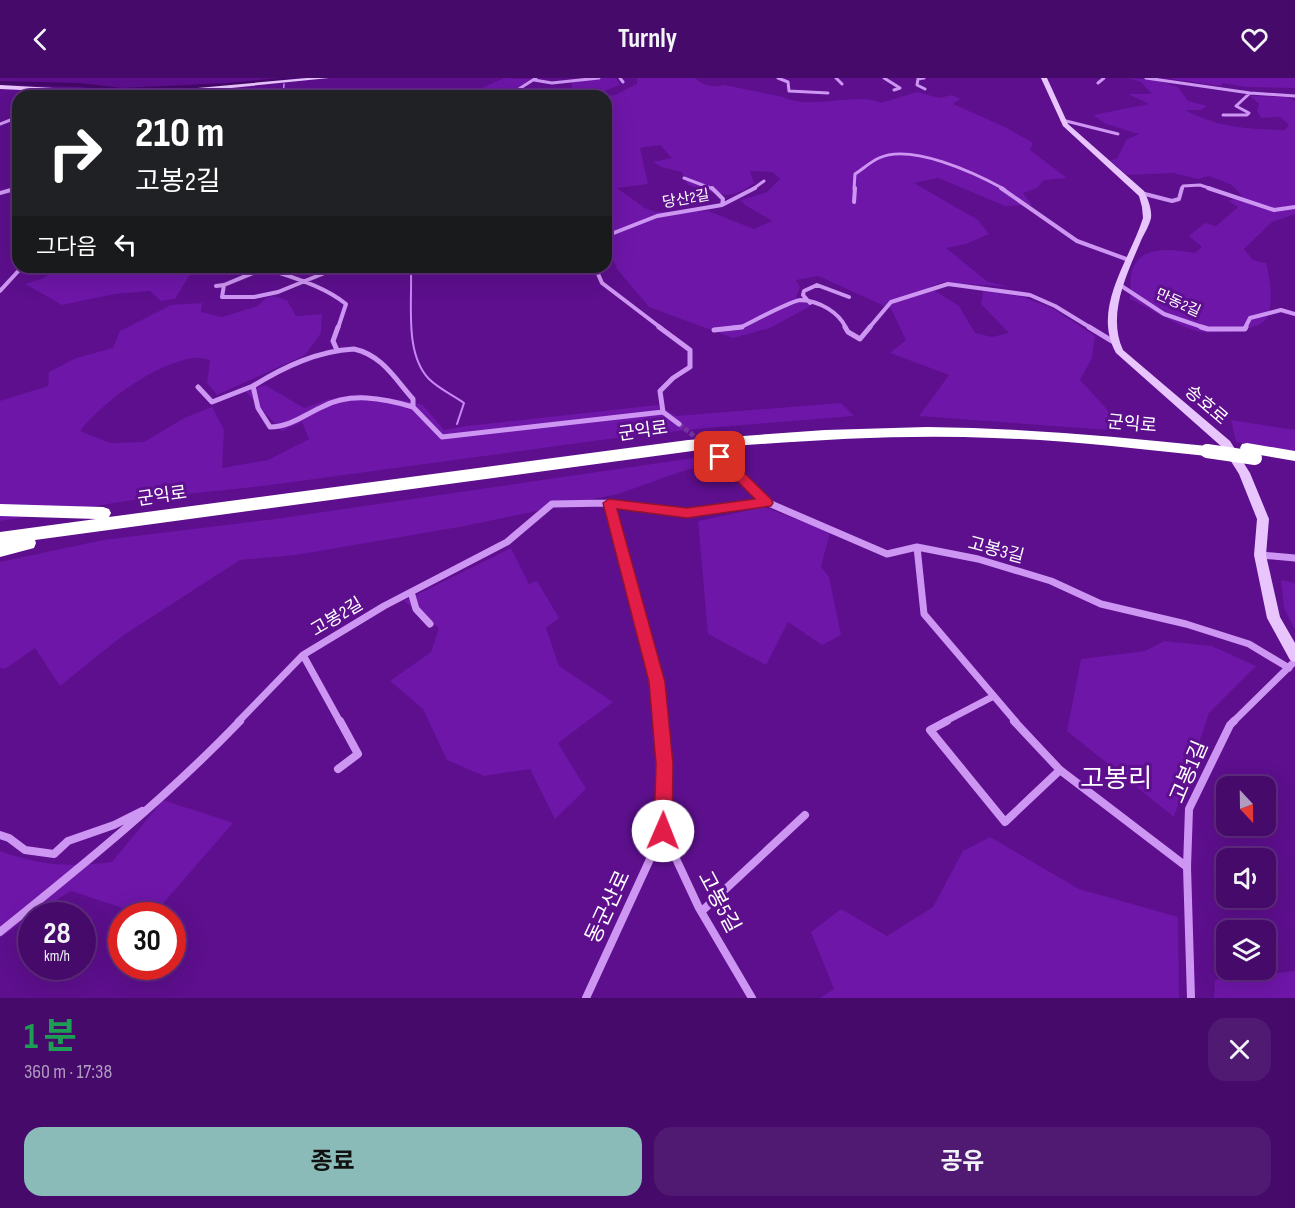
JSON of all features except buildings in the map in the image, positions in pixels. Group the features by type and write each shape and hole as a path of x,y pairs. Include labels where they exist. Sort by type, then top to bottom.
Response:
{"highway":[{"name":"군익로","path":"0,527 108,518 688,445 797,436 963,432 1204,446 1251,453 1295,456"},
{"name":"군익로","path":"1251,453 1295,465"},
{"path":"0,510 108,518"},
{"name":"군익로","path":"0,538 108,518"},
{"path":"0,550 108,518"}],"main road":[{"path":"214,90 326,78"},
{"path":"1044,78 1062,120 1141,193 1146,203 1147,218 1120,285 1112,322 1112,341"},
{"path":"0,87 57,90"},
{"name":"송호로","path":"1112,341 1119,351 1226,444 1251,487 1263,519 1260,555 1274,618 1295,656"}],"street":[{"path":"518,90 535,79 552,83 599,78"},
{"path":"620,78 623,82"},
{"path":"778,78 788,82 789,91 828,93"},
{"path":"836,78 842,84"},
{"path":"884,78 900,88 894,90"},
{"path":"924,78 918,79 917,85 925,89"},
{"path":"1098,83 1104,78"},
{"path":"1146,78 1175,79 1250,93 1295,96"},
{"path":"1223,115 1247,115 1249,112 1236,106 1250,93"},
{"path":"1062,120 1118,134"},
{"path":"854,202 855,174 880,157 914,154 974,172 1012,194 1077,241 1129,260"},
{"name":"당산2길","path":"612,234 657,216 722,205 723,199 711,187 684,178"},
{"path":"722,205 747,194 764,181"},
{"path":"1141,193 1172,201 1179,199 1184,186 1200,185 1274,210 1295,207"},
{"path":"0,291 16,273"},
{"path":"216,286 252,273"},
{"path":"278,273 333,292 346,304 333,341 337,350"},
{"path":"224,285 222,297 233,298 278,292 325,273"},
{"path":"597,273 602,284 690,350 690,367 673,378 660,391 663,412"},
{"path":"714,330 741,327 799,300 823,306 841,317 848,332 860,339 891,302 948,284 1030,294 1055,306 1112,341"},
{"path":"810,303 803,295 804,291 817,285 849,297"},
{"name":"만동2길","path":"1120,285 1164,314 1208,329 1245,329 1250,318 1281,310 1295,314"},
{"path":"198,387 212,402 253,386 274,373 337,350 367,352 413,399 413,407"},
{"path":"253,386 254,399 260,416 270,427 281,428 326,404 343,399 366,398 413,407 442,436 663,412 679,424"},
{"name":"고봉3길","path":"711,450 730,465 766,503 887,554 917,547 978,559 1051,580 1101,604 1186,624 1249,644 1292,665"},
{"name":"고봉2길","path":"0,932 110,843 212,750 303,655 384,606 507,542 552,504 609,503 687,513 766,503"},
{"name":"고봉5길","path":"609,503 657,682 665,764 663,831 702,911 752,998"},
{"path":"917,547 924,614 992,697 1060,770 1187,867"},
{"path":"1260,555 1295,558"},
{"path":"411,592 416,609 430,624"},
{"path":"303,655 358,754 338,768"},
{"name":"고봉1길","path":"1191,998 1187,867 1189,809 1230,725 1292,665"},
{"path":"992,697 930,730 1005,822 1060,770"},
{"path":"0,835 9,838 25,850 54,854 68,841 114,825 150,806"},
{"path":"702,911 804,815"},
{"name":"동군산로","path":"586,998 663,831"}],"shaded area":[{"path":"504,78 531,79 515,90 480,90"},
{"path":"616,78 620,85 607,90 571,90 572,81"},
{"path":"637,78 695,78 709,86 725,85 807,102 858,99 881,103 917,92 939,98 952,95 960,99 953,104 1005,127 1033,143 1030,150 1067,178 1044,180 1037,188 1023,193 1032,205 1005,206 938,178 914,183 978,220 989,234 966,244 946,248 988,282 1010,287 943,282 929,287 959,306 975,333 992,337 1009,333 981,304 983,291 1023,297 1052,308 1095,336 1092,358 1080,380 1123,431 919,416 949,375 890,353 906,340 891,309 818,276 796,280 800,287 796,297 811,306 770,328 733,338 649,307 617,269 612,257 612,95 637,84","holes":["660,145 672,158 653,162 661,167 682,172 688,185 730,195 754,183 750,171 773,172 780,179 767,192 741,200 745,205 772,221 754,229 708,211 656,212 645,208 617,188 648,184 640,148"]},
{"path":"1129,78 1156,80 1178,87 1188,101 1207,106 1201,110 1185,110 1210,121 1234,126 1285,130 1289,125 1280,117 1261,118 1257,111 1259,104 1250,96 1287,97 1295,101 1295,214 1272,222 1244,249 1253,260 1266,263 1271,298 1267,318 1263,322 1234,331 1197,331 1130,299 1131,273 1139,259 1153,251 1162,250 1195,253 1202,247 1189,236 1205,223 1216,226 1238,207 1228,201 1242,196 1232,185 1209,176 1198,179 1173,173 1127,175 1110,160 1117,159 1126,140 1139,134 1106,124 1093,115 1149,104 1128,94 1152,94 1141,82"},
{"path":"1166,78 1295,78 1295,88 1245,87 1222,83 1221,86"},
{"path":"52,273 196,273 189,276 175,299 161,301 150,291 114,294 62,305 25,284"},
{"path":"274,296 287,300 296,316 322,314 321,333 305,355 217,395 207,383 210,360 194,358 177,362 161,368 130,386 102,408 80,431 110,443 144,442 184,418 212,407 224,430 222,468 268,460 309,439 302,422 282,431 246,392 265,385 304,408 330,399 358,394 423,405 444,430 657,405 676,416 841,403 854,416 623,437 263,486 140,499 0,521 0,401 48,386 49,372 76,358 113,348 120,331 171,305 202,303 201,312 222,317 258,306 266,298"},
{"path":"1231,420 1295,430 1295,451 1236,442"},
{"path":"707,456 719,462 683,471 618,494 465,526 296,555 240,560 121,637 60,686 35,648 5,669 0,668 0,562 103,540 275,519"},
{"path":"764,507 830,532 821,567 829,577 841,635 822,645 788,622 766,665 708,634 698,521"},
{"path":"511,548 529,584 537,581 559,618 546,628 559,666 613,702 558,743 586,789 555,819 530,769 484,776 447,760 423,709 390,681 431,652 439,628 404,601"},
{"path":"1281,580 1295,583 1295,630 1284,608"},
{"path":"1164,641 1212,646 1256,666 1209,713 1174,817 1067,731 1081,659 1145,651"},
{"path":"163,800 233,823 164,902 108,903 71,891 53,902 18,902 18,925 0,938 0,851 29,860 55,864 112,862"},
{"path":"990,837 1079,889 1178,917 1179,998 820,998 834,989 811,932 841,909 887,936 933,907 963,851"},
{"path":"1295,971 1295,998 1214,998 1215,980 1276,980 1276,973"}],"waterway":[{"path":"0,83 80,85 122,90 227,85 295,78"},
{"path":"284,84 284,90"},
{"path":"411,274 411,329 416,357 421,369 429,379 464,403 457,424"}],"tunnel":[{"path":"679,424 704,444"}],"district":[{"name":"고봉리","path":"1116,779"}],"route":[{"path":"663,831 665,764 657,682 609,503 687,513 766,503 720,457"}]}
